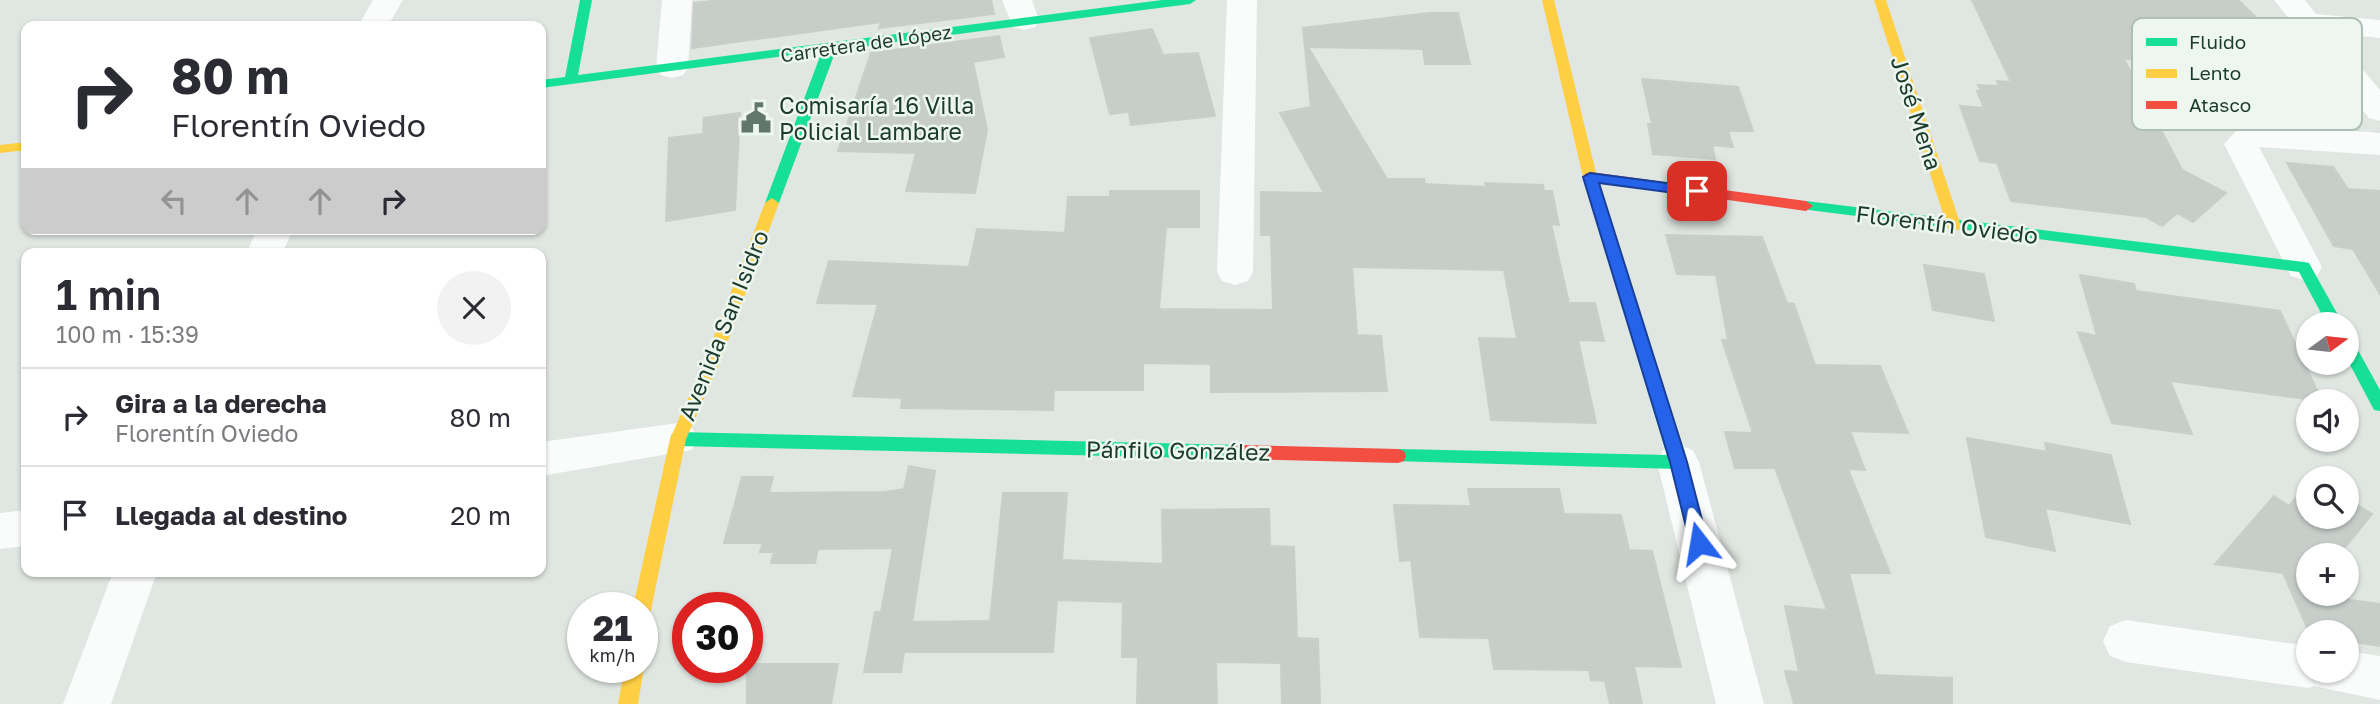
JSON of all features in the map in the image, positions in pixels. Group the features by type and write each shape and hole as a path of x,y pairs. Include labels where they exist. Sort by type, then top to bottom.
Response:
{"street":[{"path":"376,21 388,0"},
{"path":"571,79 586,0"},
{"path":"672,68 677,0"},
{"name":"Carretera de López","path":"546,83 830,48 1020,11 1190,0"},
{"path":"1235,272 1242,0"},
{"path":"1548,0 1590,177 1678,462 1740,704"},
{"name":"José Mena","path":"1880,0 1954,226"},
{"path":"2289,0 2306,18"},
{"path":"2362,27 2380,29"},
{"name":"Avenida San Isidro","path":"646,592 678,439 711,365 830,48"},
{"path":"2362,88 2380,111"},
{"path":"2328,312 2241,144 2250,138 2266,135 2380,144"},
{"path":"0,149 21,147"},
{"name":"Florentín Oviedo","path":"1590,177 1954,226 2304,267"},
{"path":"2359,367 2380,405"},
{"path":"546,458 678,439"},
{"name":"Pánfilo González","path":"678,439 1678,462"},
{"path":"0,531 21,529"},
{"path":"87,704 133,577"},
{"path":"2126,641 2296,665"},
{"path":"2359,675 2380,678"},
{"path":"628,704 631,683"}],"green space":[{"path":"2326,130 2360,130 2362,133"}],"building":[{"path":"720,0 991,0 994,14 879,28 881,22 692,48 694,3"},
{"path":"1972,0 2238,0 2257,18 2132,18 2132,59 2124,59 2132,74 2132,130 2161,130 2182,170 2226,193 2193,222 2177,213 2162,226 2146,217 2011,201 1997,163 1980,161 1960,106 1984,108 1977,91 1981,91 1978,85 1999,86 1997,81 2011,82"},
{"path":"1429,13 1458,13 1470,64 1425,64 1423,49 1308,47 1387,179 1424,179 1425,184 1486,187 1485,183 1543,185 1544,191 1552,191 1559,225 1551,224 1569,303 1595,303 1604,341 1578,340 1596,423 1491,420 1479,338 1517,339 1504,270 1352,267 1357,335 1381,336 1387,391 1211,392 1211,364 1143,363 1143,390 1054,390 1053,410 901,408 902,398 853,396 878,304 817,303 829,261 969,267 977,229 1065,233 1068,197 1110,197 1110,191 1199,191 1199,227 1166,227 1159,309 1273,310 1271,235 1261,235 1261,192 1324,193 1280,113 1311,107 1303,28"},
{"path":"1152,29 1163,55 1198,53 1215,116 1131,125 1129,112 1110,114 1090,38"},
{"path":"999,36 1004,57 973,62 987,130 975,193 906,191 916,153 838,151 871,53"},
{"path":"1642,79 1738,87 1753,131 1728,131 1733,147 1712,145 1715,159 1653,154 1648,124 1652,124"},
{"path":"740,113 735,210 666,221 669,138 703,134 704,118"},
{"path":"2287,163 2333,167 2348,189 2380,191 2380,294 2353,249 2334,246"},
{"path":"1666,235 1762,237 1787,303 1794,304 1815,365 1880,366 1908,433 1850,431 1865,470 1848,469 1890,573 1849,573 1875,675 1952,678 1952,704 1794,704 1785,671 1799,672 1785,606 1827,610 1775,468 1735,468 1725,432 1753,433 1722,340 1728,340 1716,275 1677,274"},
{"path":"1924,265 1984,274 1994,321 1933,310"},
{"path":"2080,275 2134,284 2136,291 2280,311 2296,345 2296,375 2310,375 2316,389 2296,389 2296,398 2170,381 2192,434 2112,423 2078,332 2097,336"},
{"path":"1967,438 2047,452 2045,443 2111,455 2130,524 2045,508 2055,551 1986,537"},
{"path":"909,466 935,471 912,622 990,621 1003,493 1067,493 1062,560 1163,564 1162,510 1269,509 1270,546 1294,547 1297,638 1318,639 1320,704 1282,704 1281,663 1216,662 1217,704 1137,704 1138,657 1122,657 1123,602 1057,600 1053,652 904,652 901,672 864,672 875,612 881,612 893,548 818,549 815,563 771,563 774,552 760,552 763,543 724,543 742,477 773,477 769,493 885,492 904,489"},
{"path":"1468,489 1559,489 1564,514 1621,515 1629,550 1652,551 1681,667 1634,666 1642,704 1610,704 1605,681 1591,680 1589,670 1494,669 1489,638 1420,637 1411,560 1400,561 1394,505 1471,506"},
{"path":"2274,496 2289,506 2296,498 2296,529 2359,529 2359,506 2372,514 2349,543 2296,543 2296,602 2283,573 2215,564"},
{"path":"2359,601 2380,604 2380,646 2359,643 2359,620 2304,620 2298,606 2359,606"},
{"path":"763,664 838,664 831,704 747,704 747,683 763,683"}],"traffic: fast":[{"path":"571,80 586,0"},
{"path":"546,83 1190,0"},
{"path":"772,203 830,48"},
{"path":"1806,206 2304,267 2328,312"},
{"path":"1398,456 1678,462 1610,241"},
{"path":"2359,367 2380,405"},
{"path":"678,439 1240,452"}],"traffic: slow":[{"path":"1548,0 1590,177 1610,241"},
{"path":"1880,0 1954,226"},
{"path":"0,149 21,147"},
{"path":"646,592 678,439 711,365 772,203"},
{"path":"628,704 631,683"}],"traffic: jam":[{"path":"1590,177 1806,206"},
{"path":"1240,452 1398,456"}],"place":[{"name":"Comisaría 16 Villa Policial Lambare","path":"756,118"}],"route":[{"path":"1697,191 1590,177 1678,462 1699,543"}]}
